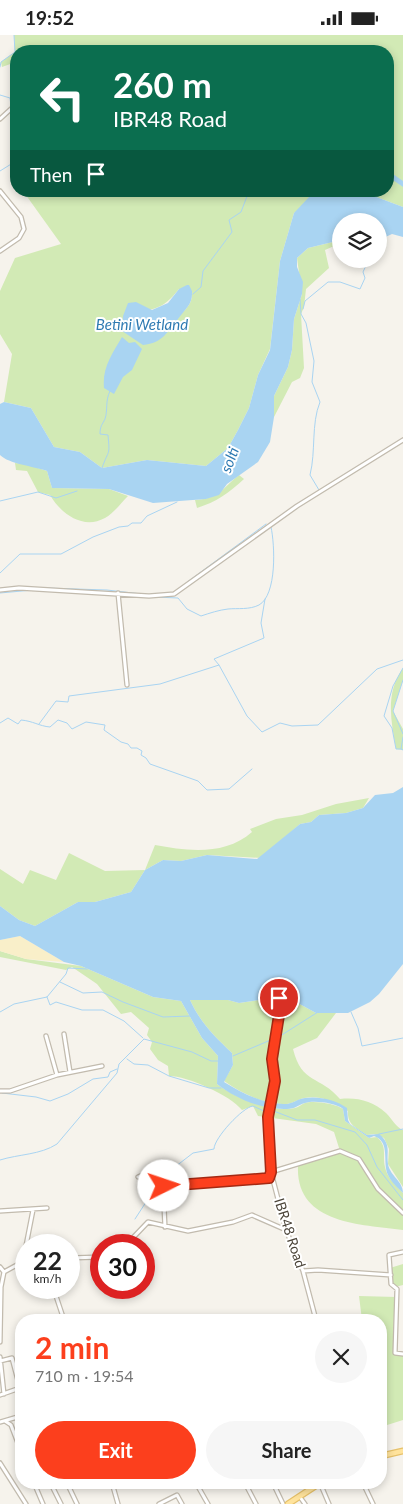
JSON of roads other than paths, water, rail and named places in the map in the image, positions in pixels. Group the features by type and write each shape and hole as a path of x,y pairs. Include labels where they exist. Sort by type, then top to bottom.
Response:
{"main road":[{"path":"387,1455 403,1451"},
{"path":"288,1504 310,1489"}],"street":[{"path":"0,119 10,110"},
{"path":"0,191 21,217 24,229 19,238 0,251"},
{"path":"0,591 19,588 149,596 178,592 275,521 403,440"},
{"path":"118,593 127,685"},
{"name":"IBR48 Road","path":"279,998 280,1009 272,1059 275,1081 268,1117 271,1172 286,1230 303,1271 314,1314"},
{"path":"64,1034 70,1072"},
{"path":"46,1036 57,1075"},
{"path":"0,1091 10,1091 57,1075 102,1066"},
{"path":"163,1183 269,1178 271,1172 340,1151 359,1159 378,1189 403,1213"},
{"path":"138,1177 156,1169 163,1183 165,1227"},
{"path":"0,1211 47,1208"},
{"path":"29,1234 33,1210"},
{"path":"137,1234 148,1222 188,1231 233,1222 252,1215 286,1230"},
{"path":"403,1252 389,1255 391,1284 397,1289 395,1353 403,1354"},
{"path":"4,1272 15,1266"},
{"path":"0,1267 4,1272 1,1287 0,1342"},
{"path":"303,1271 318,1270 390,1275"},
{"path":"57,1299 62,1314"},
{"path":"15,1369 12,1358 0,1359 2,1394 15,1391"},
{"path":"0,1422 15,1418"},
{"path":"5,1421 10,1425 15,1437"},
{"path":"0,1463 15,1487"},
{"path":"16,1489 26,1504"},
{"path":"37,1489 43,1504"},
{"path":"54,1489 61,1504"},
{"path":"70,1489 78,1504"},
{"path":"114,1489 118,1504"},
{"path":"199,1489 208,1504"},
{"path":"248,1489 256,1504"},
{"path":"276,1489 284,1504"},
{"path":"323,1489 330,1504"},
{"path":"366,1489 373,1504"},
{"path":"159,1504 177,1495 182,1504"},
{"path":"299,1496 305,1504"}],"water":[{"name":"solti","path":"309,197 376,197 403,207 403,237 392,234 387,236 387,213 332,213 332,242 308,248 297,258 297,267 303,282 302,294 294,319 292,350 288,367 274,396 274,417 270,442 258,462 227,484 219,495 206,499 153,503 109,489 52,488 47,471 15,463 0,455 0,404 4,402 31,408 54,447 80,452 102,468 147,460 206,466 228,448 238,430 249,408 258,375 270,350 280,261 294,213"},
{"name":"Betini Wetland","path":"189,285 192,291 190,303 160,339 143,345 122,331 123,316 128,303 136,302 152,310 168,303 179,289"},
{"path":"122,337 129,343 135,342 142,349 132,370 123,377 114,394 104,388 104,381 108,361"},
{"path":"403,787 403,964 379,994 370,1002 348,1013 316,1013 285,996 239,1003 228,1000 190,1000 208,1028 232,1053 233,1065 224,1082 245,1094 267,1102 286,1104 302,1099 322,1098 343,1105 347,1108 350,1124 367,1135 379,1134 386,1142 389,1168 401,1185 403,1193 393,1182 386,1170 383,1143 374,1136 369,1138 345,1121 343,1109 340,1107 314,1102 305,1103 290,1109 269,1108 241,1099 217,1084 218,1056 202,1038 181,1001 153,997 81,966 64,962 20,936 0,940 0,906 19,920 35,926 78,902 95,902 131,892 145,870 163,860 181,861 207,855 257,859 300,824 311,822 319,815 346,813 363,808 375,795 393,793"}],"waterway":[{"path":"14,35 15,45"},
{"path":"0,67 1,62 10,56"},
{"path":"0,95 10,98"},
{"path":"0,171 10,165"},
{"path":"394,178 403,184"},
{"path":"193,294 201,287 203,271 232,232 229,220 241,212 247,197"},
{"path":"303,309 305,301 328,282 340,282 360,289 365,278 363,272 365,268"},
{"path":"300,299 301,314 306,323 314,361 312,382 320,402 315,419 310,475 319,490"},
{"path":"102,468 109,447 108,435 100,434 100,431 106,416 110,391"},
{"path":"0,501 38,492 56,498 77,491"},
{"path":"0,573 20,554 61,554 93,537 132,523 141,523 147,516 177,502"},
{"path":"269,524 296,505"},
{"path":"186,583 266,524"},
{"path":"132,596 178,598 187,609 201,616 221,610 255,607 265,600 272,581 274,557 271,527"},
{"path":"13,587 107,590 141,594"},
{"path":"0,593 33,590"},
{"path":"39,724 56,701 68,702 69,696 160,684 219,665 214,659 264,638 261,623 265,599"},
{"path":"219,665 247,716 262,732 280,723 292,726 318,725 377,669 403,660"},
{"path":"401,749 396,749 392,728 384,716 393,686 403,668"},
{"path":"403,680 393,711 403,734"},
{"path":"0,723 8,718 18,724 21,720 50,727 58,720 67,723 72,729 86,722 105,725 104,730 121,742 128,744 131,748 137,748 142,751 141,755 150,764 198,781 207,790 229,789 252,769"},
{"path":"403,737 401,749 403,750"},
{"path":"0,1012 14,1004 47,997 66,974 68,968 87,969"},
{"path":"60,982 83,993 102,992 163,1017 190,1016"},
{"path":"47,997 50,1005 56,1002 82,1010 103,1010 124,1021 143,1038"},
{"path":"277,1038 318,1012"},
{"path":"351,1012 358,1028 362,1046 403,1038"},
{"path":"0,1160 37,1152 57,1144 117,1073 119,1064 144,1039 192,1052 211,1061 218,1061"},
{"path":"233,1056 273,1039"},
{"path":"127,1059 134,1064 148,1065 169,1076 209,1088 221,1088"},
{"path":"2,1093 36,1097 50,1101 68,1094 93,1079 108,1077 110,1072 117,1069"},
{"path":"135,1219 148,1199 147,1197 157,1184 160,1185 171,1170 193,1153 214,1149 215,1144 224,1131 236,1117 248,1108 253,1106 266,1112"},
{"path":"271,1110 297,1120 315,1120 355,1132 367,1145 377,1167 403,1200"},
{"path":"379,1134 403,1129"}]}
